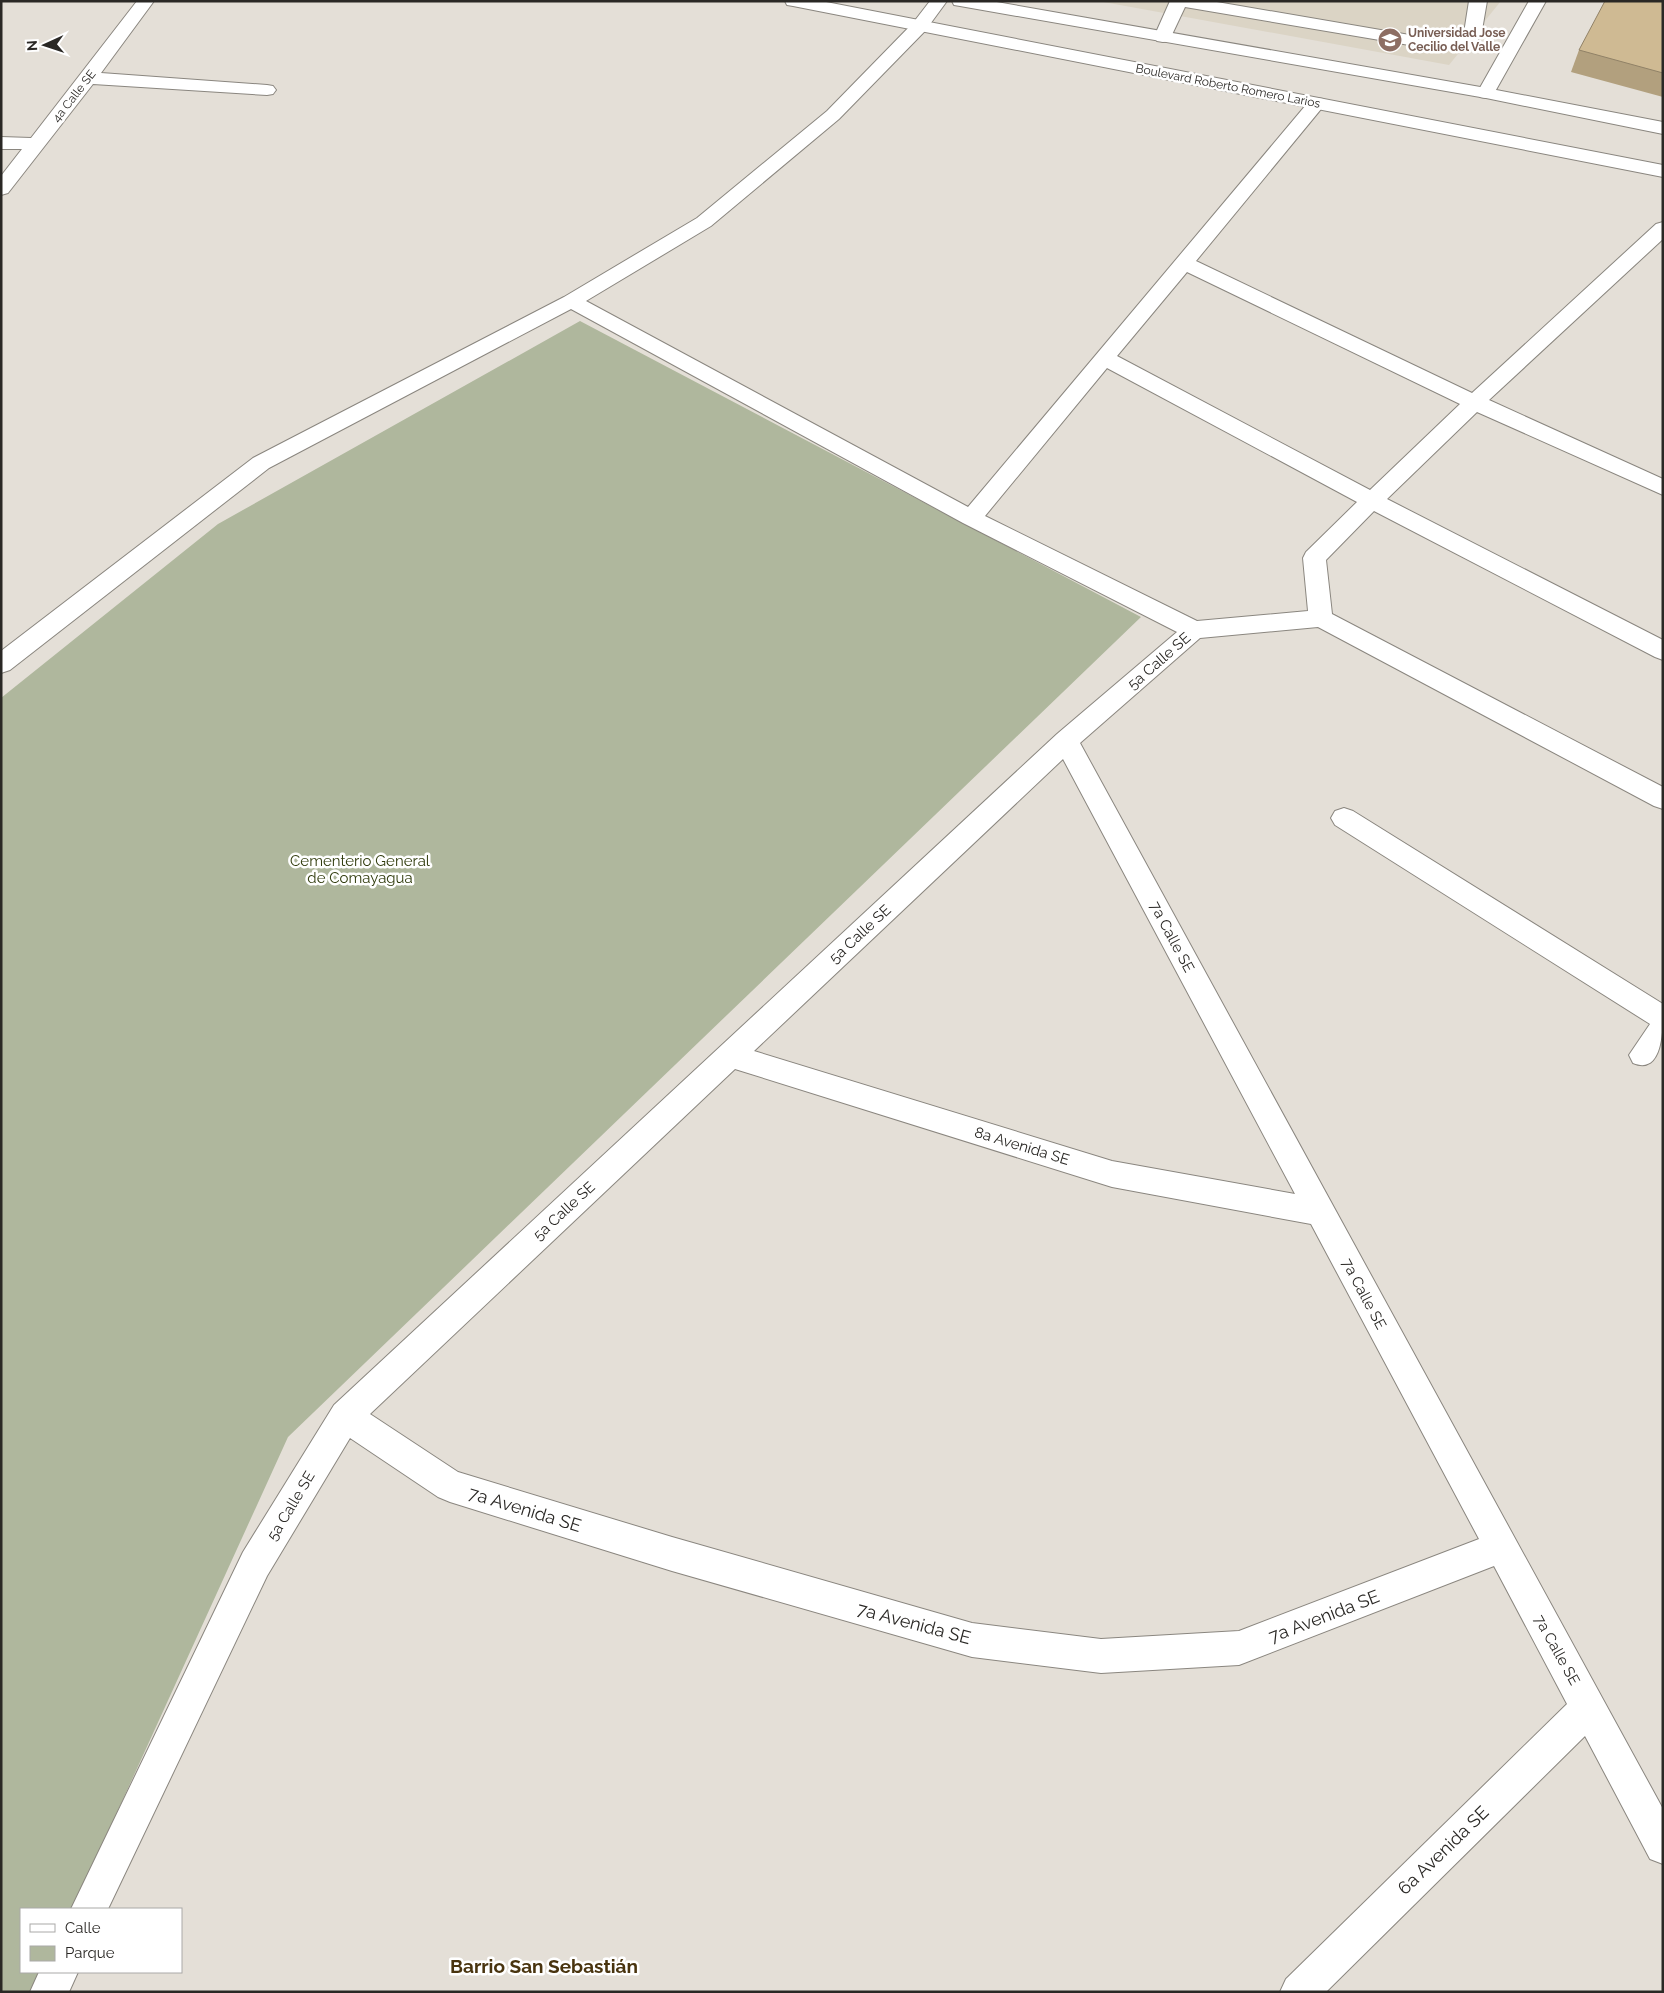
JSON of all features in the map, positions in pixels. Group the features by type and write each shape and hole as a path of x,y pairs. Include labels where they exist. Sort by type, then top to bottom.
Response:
{"street":[{"name":"4a Calle SE","path":"1,189 146,1"},
{"name":"Boulevard Roberto Romero Larios","path":"793,1 1663,171"},
{"path":"1,664 261,463 571,301 704,222 833,115 919,27 939,1"},
{"path":"960,1 1486,93 1663,128"},
{"path":"1163,37 1179,1 1433,44 1459,43 1472,36 1478,1"},
{"path":"1486,93 1538,1"},
{"path":"88,78 267,90"},
{"path":"971,518 1318,103"},
{"path":"1,143 36,144"},
{"path":"1321,618 1314,558 1371,500 1474,402 1663,228"},
{"path":"1183,263 1474,402 1663,488"},
{"path":"571,301 971,518 1194,630 1321,618 1663,799"},
{"path":"1104,358 1371,500 1663,650"},
{"name":"5a Calle SE","path":"89,1908 255,1564 345,1416 1066,741 1194,630"},
{"name":"7a Calle SE","path":"1066,741 1663,1846"},
{"path":"1344,818 1663,1018"},
{"path":"1643,1055 1663,1028"},
{"name":"8a Avenida SE","path":"730,1055 1112,1174 1320,1212"},
{"name":"7a Avenida SE","path":"345,1416 450,1486 672,1554 972,1640 1101,1656 1239,1648 1501,1548"},
{"name":"6a Avenida SE","path":"1299,1992 1588,1708"},
{"path":"49,1992 58,1973"}],"shaded area":[{"name":"Universidad Jose Cecilio del Valle","path":"1098,1 1501,1 1449,65"}],"green space":[{"name":"Cementerio General de Comayagua","path":"580,321 1141,617 288,1437 73,1908 20,1908 20,1973 45,1973 36,1992 1,1992 1,698 218,524"}],"building":[{"path":"1605,1 1663,1 1663,73 1579,50"}],"place":[{"name":"Universidad Jose Cecilio del Valle","path":"1390,40"}],"district":[{"name":"Barrio San Sebastián","path":"544,1966"}]}
